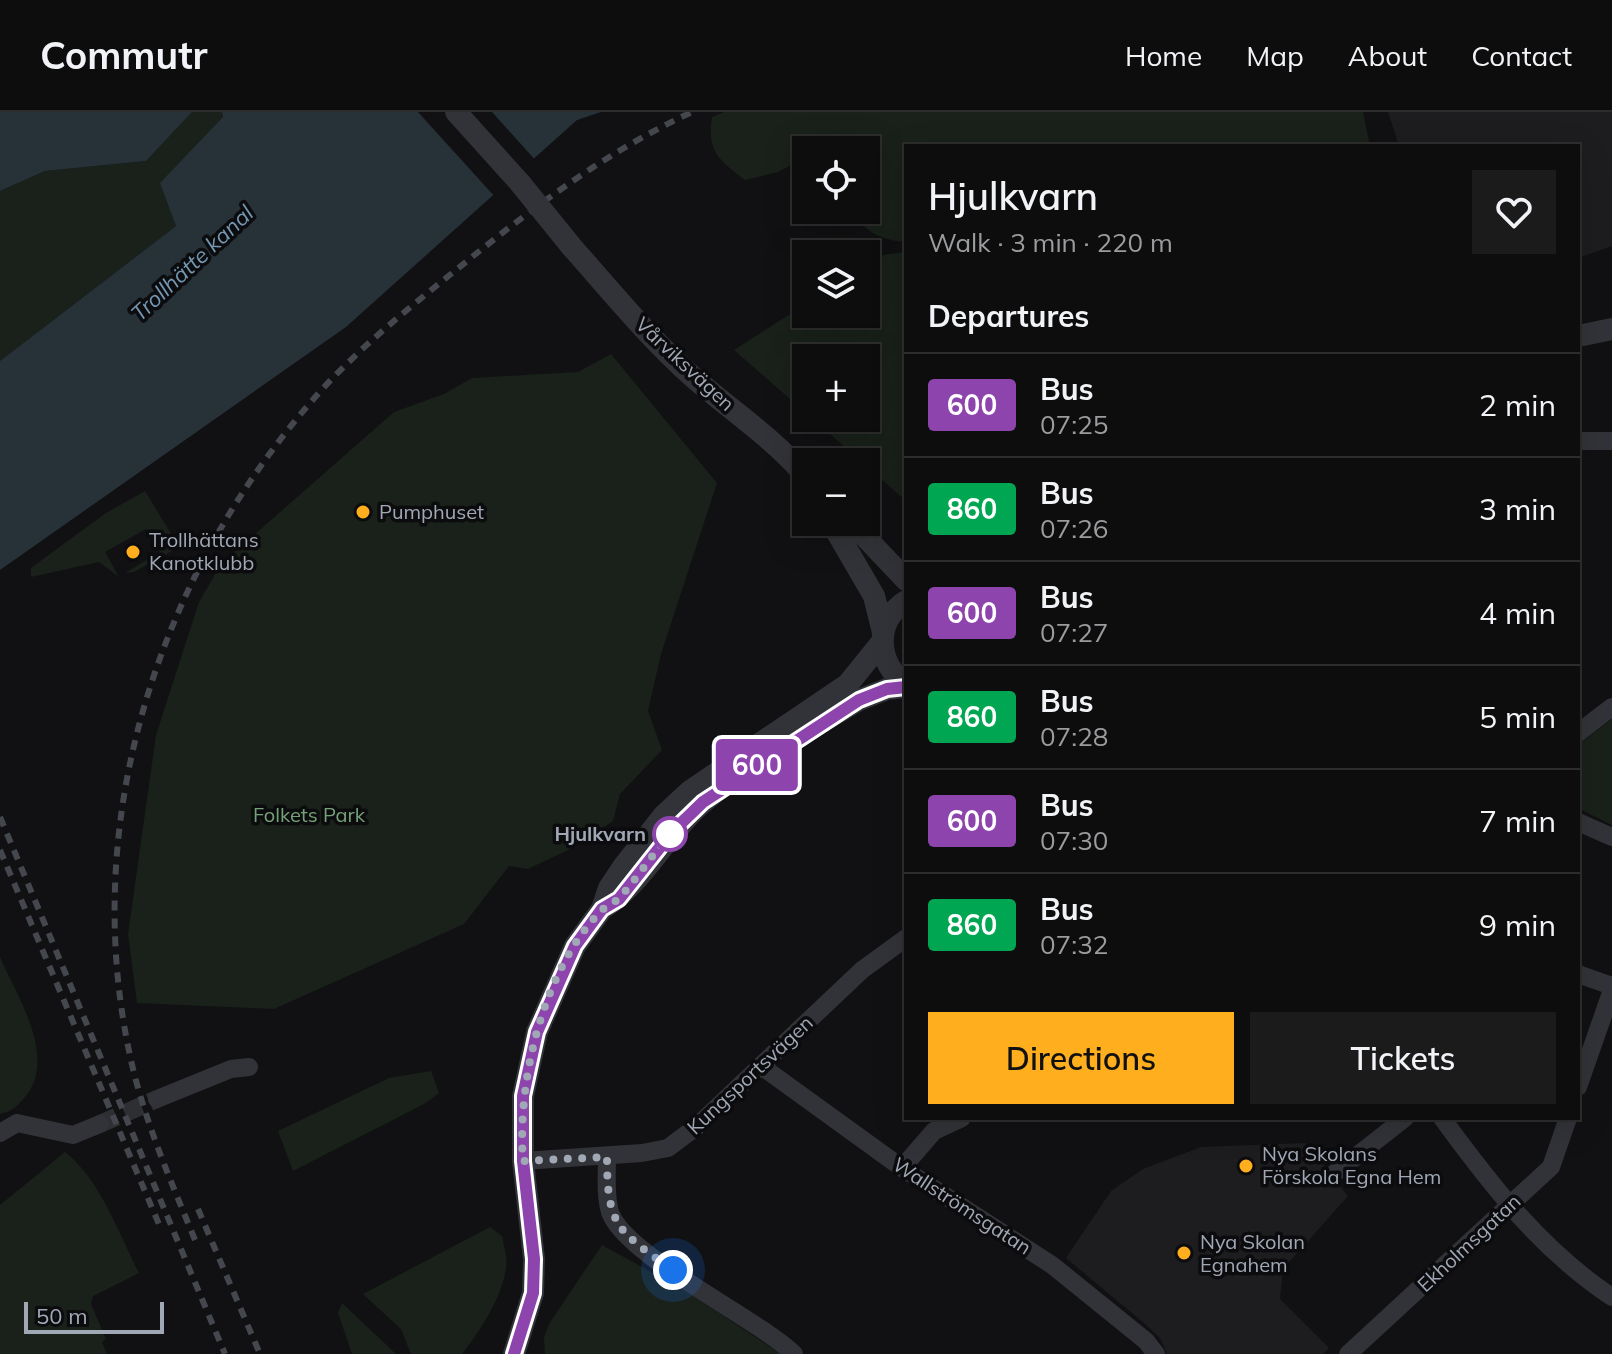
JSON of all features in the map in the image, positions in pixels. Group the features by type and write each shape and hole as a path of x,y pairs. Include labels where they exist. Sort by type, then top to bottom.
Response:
{"street":[{"name":"Vårviksvägen","path":"456,112 643,327 694,378 769,438 792,462"},
{"path":"1580,336 1612,329"},
{"path":"1580,441 1612,441"},
{"path":"839,536 874,596 888,666 904,683"},
{"path":"864,536 904,578"},
{"path":"514,1354 533,1293 534,1259 523,1161 523,1096 537,1032 575,946 602,909 609,888 630,857 690,791 848,684 882,637 889,616 904,603"},
{"path":"602,909 619,899 672,832 703,802 859,700 904,686"},
{"path":"1580,731 1612,707"},
{"path":"1580,823 1612,837"},
{"name":"Kungsportsvägen","path":"523,1161 607,1157 668,1148 696,1127 862,970 904,939"},
{"path":"1580,975 1612,988 1580,1081"},
{"name":"Wallströmsgatan","path":"761,1066 902,1168 1052,1265 1146,1341 1156,1354"},
{"path":"157,1099 231,1069 249,1067"},
{"path":"902,1168 934,1131 958,1120"},
{"path":"1331,1176 1402,1120"},
{"path":"1444,1120 1508,1206 1570,1268 1612,1297"},
{"name":"Ekholmsgatan","path":"1348,1354 1551,1167 1567,1120"},
{"path":"0,1133 17,1123 56,1134 73,1135 100,1124"},
{"path":"607,1157 610,1211 617,1225 658,1259 794,1354"}],"shaded area":[{"path":"1388,112 1612,112 1612,246 1580,257 1580,144 1398,144"},
{"name":"Nya Skolan Egnahem","path":"1306,1143 1348,1196 1283,1269 1280,1299 1329,1348 1323,1354 1167,1354 1160,1338 1066,1258 1111,1191 1143,1169 1201,1147"}],"green space":[{"path":"192,112 222,112 223,117 172,213 176,226 0,361 0,191 45,171 146,161"},
{"path":"724,112 1363,112 1370,144 904,144 904,242 874,234 862,224 880,224 880,136 792,136 792,164 778,172 745,180 716,154 712,117"},
{"path":"904,252 904,499 880,478 880,448 846,448 828,432 880,432 880,344 792,344 792,401 734,350 792,313 792,328 880,328 880,257"},
{"name":"Folkets Park","path":"611,354 717,483 661,654 648,711 662,750 620,794 613,821 570,849 528,869 509,866 464,924 274,1009 137,1003 128,934 156,735 199,602 221,564 394,412 444,394 472,378 578,372"},
{"path":"145,491 179,547 134,572 125,573 160,552 146,529 105,552 119,577 99,562 31,577 31,568 106,513"},
{"path":"1612,719 1612,825 1580,809 1580,743"},
{"path":"0,957 31,1027 37,1064 34,1081 25,1097 14,1108 0,1114"},
{"path":"431,1071 439,1093 424,1104 293,1171 278,1131 389,1078"},
{"path":"65,1152 99,1192 139,1273 93,1296 91,1304 106,1339 102,1342 107,1354 0,1354 0,1205"},
{"path":"490,1227 502,1236 506,1264 500,1291 483,1325 462,1354 411,1354 401,1329 363,1294"},
{"path":"602,1245 684,1290 781,1354 545,1354 544,1338 549,1324"},
{"path":"342,1303 396,1354 352,1354 338,1313"}],"water":[{"path":"0,112 192,112 146,161 45,171 0,191"},
{"name":"Trollhätte kanal","path":"222,112 601,112 577,120 346,327 0,570 0,361 176,226 160,183 223,117"}],"pier":[{"path":"418,112 492,112 537,162 496,198"}],"tunnel":[{"path":"100,1124 157,1099"}],"railway":[{"path":"195,1240 155,1139 135,1077 119,986 115,894 123,803 142,714 172,628 211,545 260,467 317,395 348,362 479,251 537,207 596,165 692,112"},
{"path":"0,817 225,1354"},
{"path":"0,850 161,1229"},
{"path":"198,1209 260,1354"}],"bus line":[{"name":"600","path":"514,1354 533,1293 534,1259 520,1124 523,1096 537,1032 575,946 602,909 619,899 672,832 703,802 859,700 887,689 904,687"}],"place":[{"name":"Pumphuset","path":"363,512"},
{"name":"Trollhättans Kanotklubb","path":"133,552"},
{"name":"Hjulkvarn","path":"670,834"},
{"name":"Nya Skolans Förskola Egna Hem","path":"1246,1166"},
{"name":"Nya Skolan Egnahem","path":"1184,1253"}],"route":[{"path":"670,834 672,832 619,899 602,909 575,946 537,1032 527,1070 520,1124 523,1161 607,1157 610,1211 617,1225 673,1270"}]}
